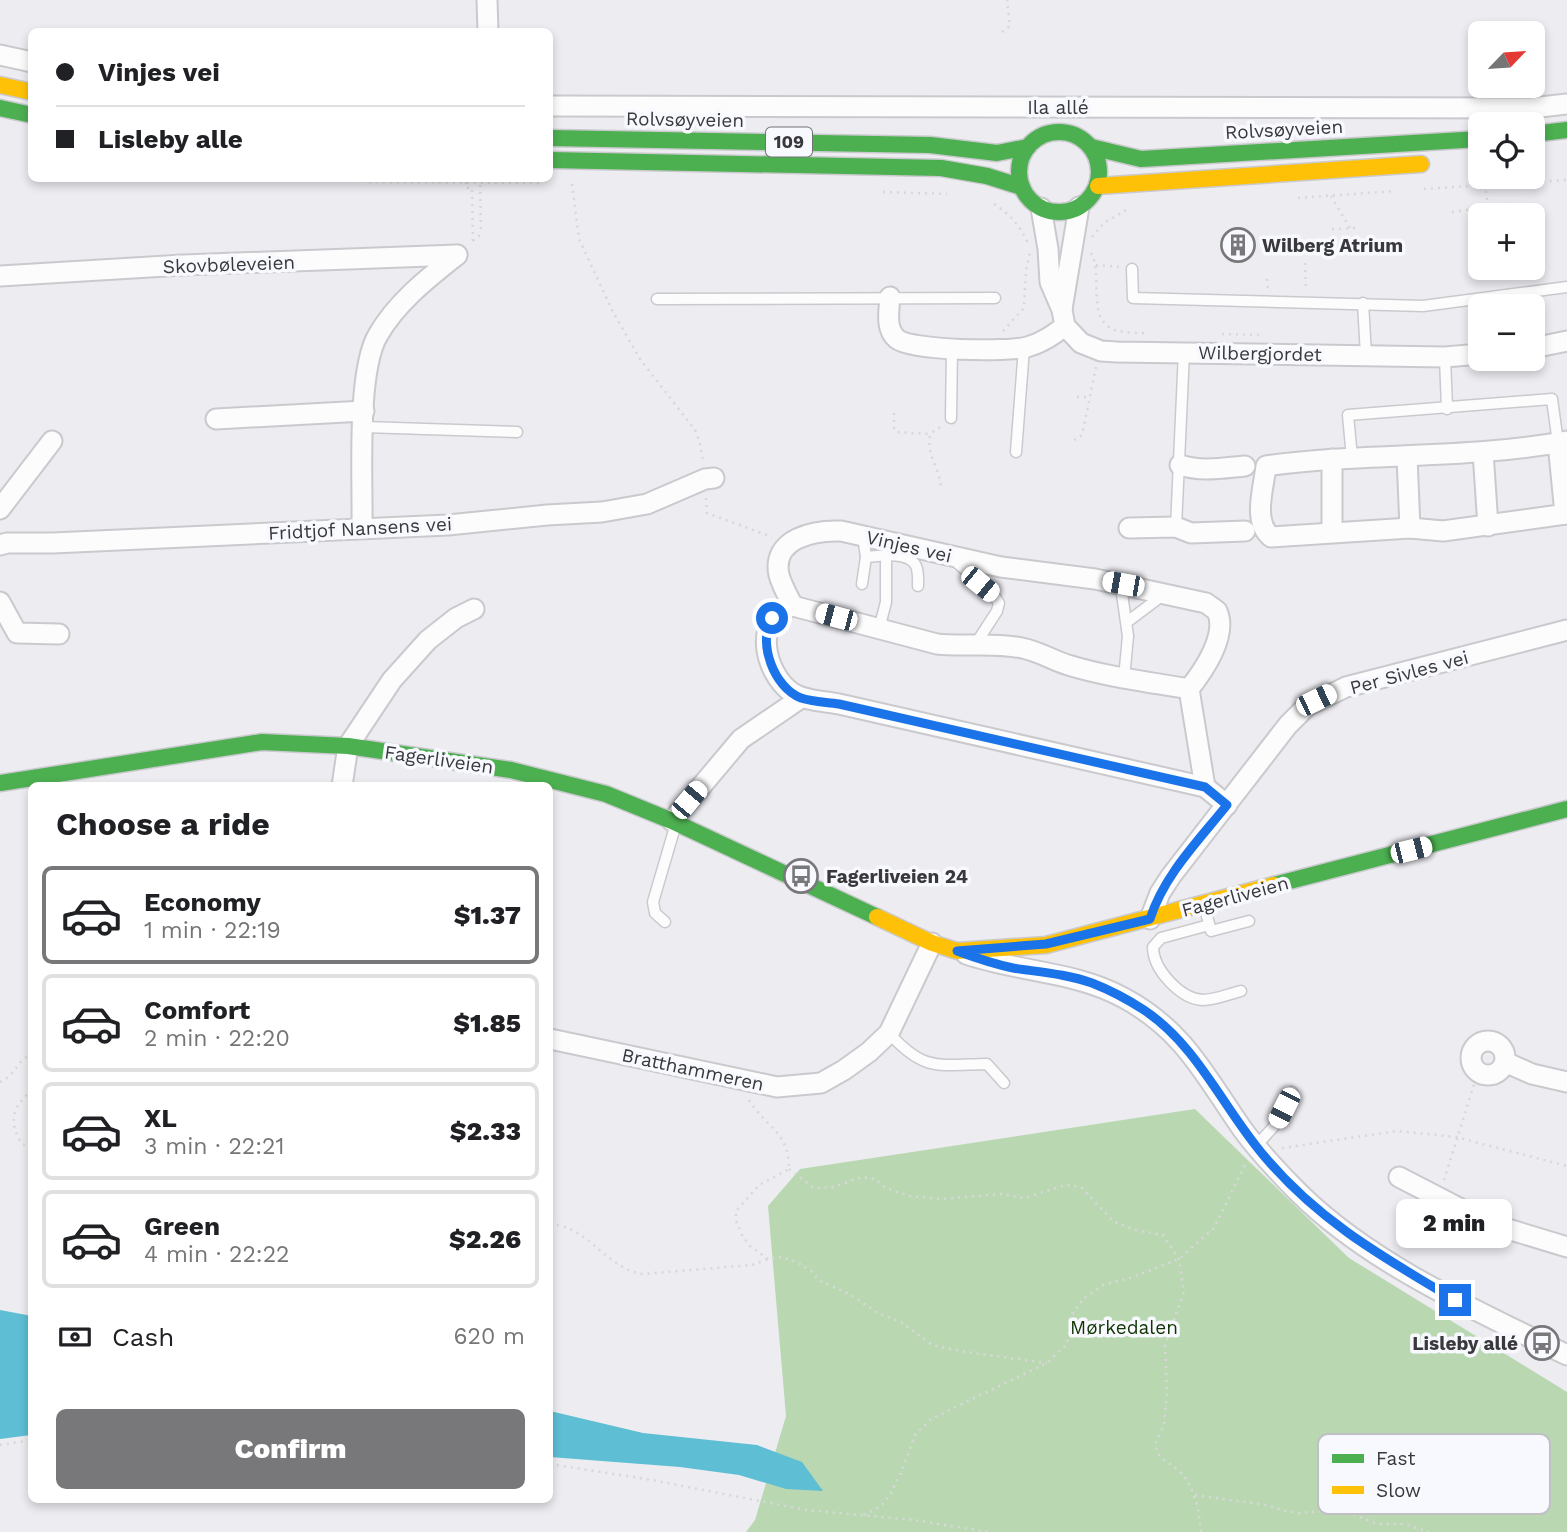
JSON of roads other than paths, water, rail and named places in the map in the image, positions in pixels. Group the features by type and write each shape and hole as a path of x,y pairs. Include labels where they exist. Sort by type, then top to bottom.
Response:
{"main road":[{"path":"0,85 28,91"},
{"path":"0,108 28,114"},
{"path":"1545,133 1567,130"},
{"name":"109","path":"1028,146 1046,134 1067,132 1081,137 1091,147"},
{"name":"Rolvsøyveien","path":"553,138 930,145 997,153 1028,146"},
{"name":"Rolvsøyveien","path":"1091,147 1141,159 1468,140"},
{"path":"1028,146 1020,166 1022,187 1029,199 1041,208 1060,213 1079,207 1091,198 1098,186 1100,166 1091,147"},
{"name":"109","path":"553,160 941,168 987,176 1022,187"},
{"path":"1098,186 1440,163"},
{"name":"Fagerliveien","path":"0,783 262,742 348,746 511,770 606,794 674,822 932,943 957,951 1046,944 1567,809"}],"street":[{"path":"487,0 488,28"},
{"path":"0,55 28,61"},
{"name":"Ila allé","path":"553,106 1532,108 1567,104"},
{"path":"890,297 889,325 897,338 914,346 1024,348 1042,342 1064,318 1079,207"},
{"path":"1041,208 1050,282 1064,318"},
{"name":"Skovbøleveien","path":"0,276 183,265 457,255 424,281 392,313 376,338 367,368 364,419"},
{"name":"Wilbergjordet","path":"1064,318 1081,342 1101,351 1445,357 1468,355"},
{"path":"1545,346 1567,341"},
{"path":"216,419 364,419 362,528"},
{"path":"0,509 52,441"},
{"path":"1562,442 1566,514 1443,531 1410,528 1271,537 1265,532 1260,518 1266,466 1332,459 1483,452 1562,442"},
{"path":"1483,452 1488,526"},
{"path":"1407,457 1410,528"},
{"path":"1332,459 1332,532"},
{"path":"1180,465 1191,469 1245,466"},
{"name":"Fridtjof Nansens vei","path":"0,545 447,525 547,514 602,512 647,504 710,478"},
{"path":"1129,528 1176,527 1191,533 1245,531"},
{"name":"Vinjes vei","path":"793,606 779,574 781,557 789,543 803,535 827,531 863,536 1029,572 1123,584 1212,606 1220,617 1221,624 1207,666 1189,689"},
{"path":"0,602 17,633 59,634"},
{"path":"1205,787 1189,689 1067,665 1026,648 937,644 793,606 772,618 768,624 766,643 772,665 784,685 801,698 839,704 1205,787 1227,805"},
{"path":"343,782 348,746 392,680 410,658 439,631 474,609"},
{"name":"Per Sivles vei","path":"1150,919 1160,892 1171,876 1288,725 1316,700 1346,687 1567,630"},
{"path":"674,822 741,739 801,698"},
{"name":"Bratthammeren","path":"553,1039 777,1087 821,1083 861,1058 889,1032 932,943"},
{"path":"957,951 989,962 1090,982 1123,997 1143,1010 1184,1044 1260,1151 1302,1196 1335,1225 1363,1245 1455,1300 1567,1355"},
{"path":"1487,1041 1499,1045 1503,1050 1505,1062 1498,1073 1492,1075 1478,1072 1472,1060 1472,1053 1481,1043 1487,1041"},
{"path":"1505,1062 1532,1074 1567,1082"},
{"path":"1399,1177 1488,1223 1567,1247"}],"lane":[{"path":"1132,269 1133,298 1423,306 1567,287"},
{"path":"657,299 995,298"},
{"path":"1363,303 1366,355"},
{"path":"951,418 952,348"},
{"path":"1016,452 1024,348"},
{"path":"1176,527 1184,352"},
{"path":"1445,357 1447,409"},
{"path":"1352,458 1349,415 1552,399 1562,442"},
{"path":"364,419 517,432"},
{"path":"862,584 866,557 863,536"},
{"path":"950,555 967,574 993,594 999,603 997,611 975,645"},
{"path":"866,557 886,556 912,561 917,568 918,586"},
{"path":"879,629 886,603 886,556"},
{"path":"1123,584 1128,649 1124,678"},
{"path":"1127,622 1164,594"},
{"path":"665,922 655,913 653,902 674,822"},
{"path":"1204,904 1211,931 1249,921"},
{"path":"1209,925 1161,939 1153,947 1154,957 1170,982 1189,996 1200,1000 1241,991"},
{"path":"889,1032 910,1055 919,1060 938,1065 986,1064 1004,1083"},
{"path":"1260,1151 1292,1092"}],"water":[{"path":"0,1310 28,1315 28,1435 0,1439"},
{"path":"553,1412 643,1433 757,1445 802,1462 823,1491 786,1489 739,1475 680,1467 553,1457"}],"place":[{"name":"Wilberg Atrium","path":"1238,245"},
{"name":"Fagerliveien 24","path":"801,876"},
{"name":"Lisleby allé","path":"1542,1343"}],"park label":[{"name":"Mørkedalen","path":"1124,1327"}]}
